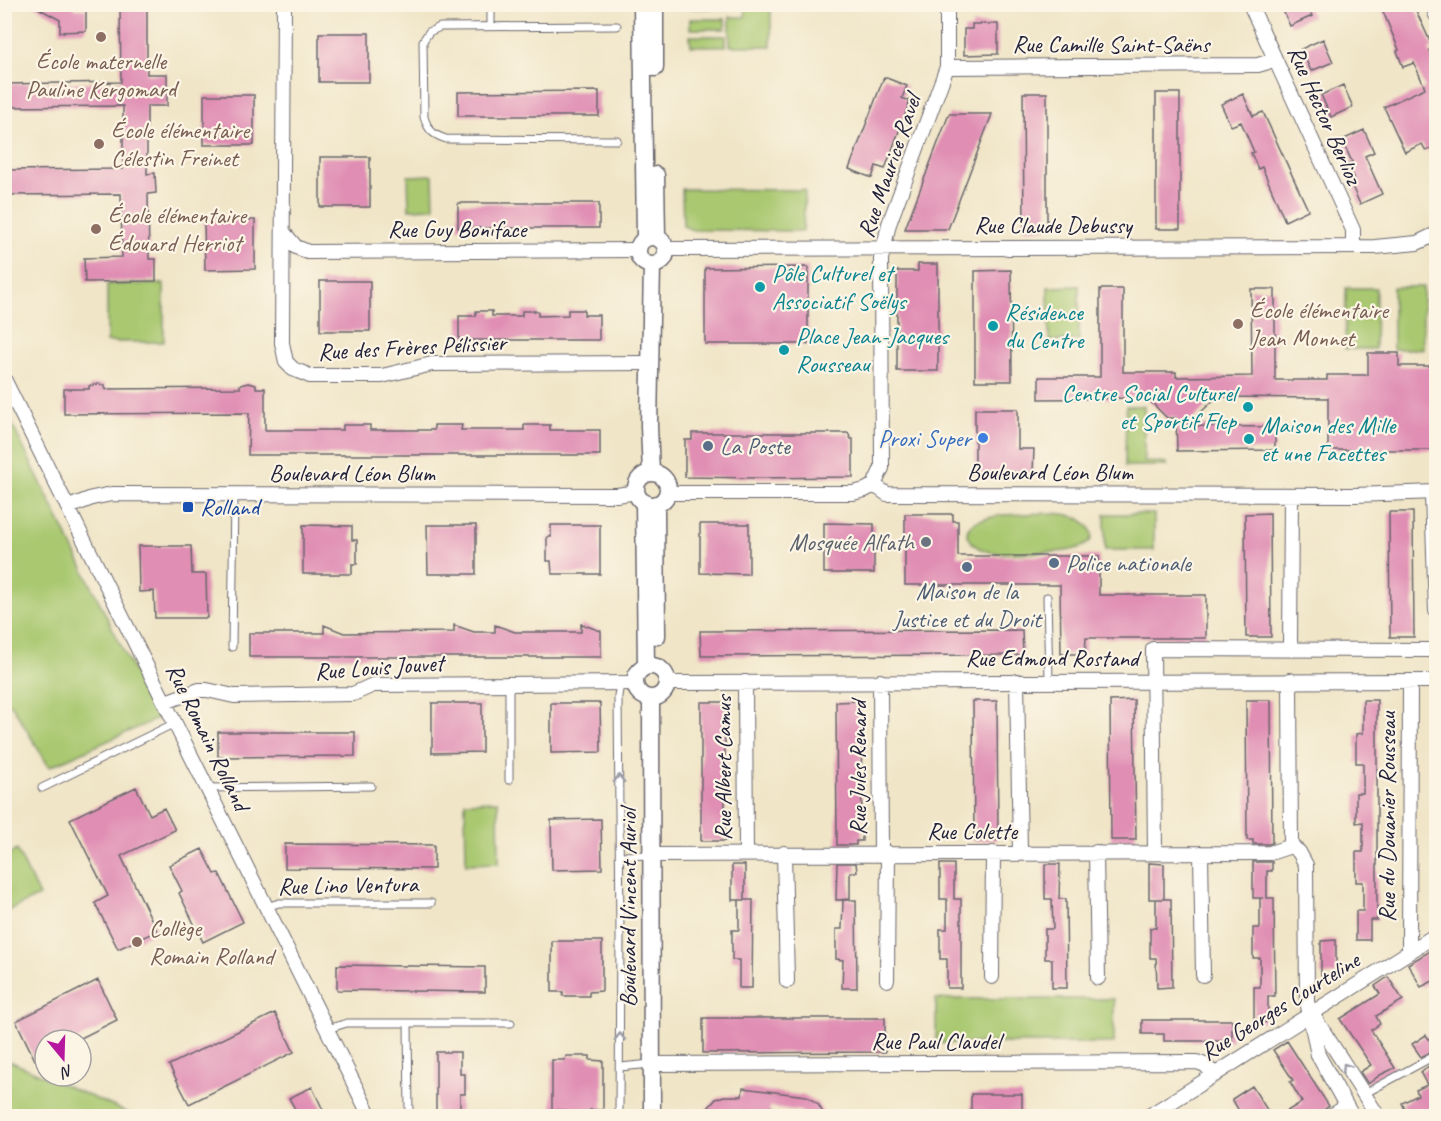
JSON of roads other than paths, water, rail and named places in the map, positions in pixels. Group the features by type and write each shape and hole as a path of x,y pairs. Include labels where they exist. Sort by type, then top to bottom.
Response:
{"street":[{"name":"Rue des Frères Pélissier","path":"284,4 284,233 281,320 283,352 286,362 293,369 310,376 382,376 432,364 650,363"},
{"path":"642,4 652,244"},
{"path":"652,244 655,4"},
{"name":"Rue Maurice Ravel","path":"874,485 882,468 880,273 883,248 889,224 947,67 946,4"},
{"name":"Rue Hector Berlioz","path":"1250,4 1353,230 1353,246"},
{"path":"1432,4 1437,15"},
{"name":"Rue Camille Saint-Saëns","path":"947,67 1258,65 1275,60"},
{"name":"Rue Guy Boniface","path":"284,233 296,247 308,252 652,244"},
{"name":"Rue Claude Debussy","path":"652,244 883,248 1375,247 1417,243 1437,234"},
{"path":"651,473 649,426 652,265 643,262 638,255 652,244"},
{"name":"Rue Romain Rolland","path":"4,379 370,1116"},
{"path":"651,498 668,488 661,475 646,474 638,482 651,498 652,667"},
{"name":"Boulevard Léon Blum","path":"69,507 92,498 112,494 617,495 651,498 853,493 874,485 886,494 1434,493"},
{"path":"1434,493 1437,611"},
{"path":"1290,649 1291,495"},
{"path":"1155,853 1154,649 1437,650"},
{"path":"652,667 664,672 668,683 664,692 651,699 642,696 628,683 636,675 652,667"},
{"path":"1290,680 1290,846 1299,852 1306,865 1307,1001 1318,1056 1348,1110"},
{"name":"Rue Jules Renard","path":"880,681 887,980"},
{"path":"1017,681 1020,853"},
{"name":"Rue du Douanier Rousseau","path":"1408,952 1410,681"},
{"name":"Rue Edmond Rostand","path":"668,683 1437,681"},
{"name":"Rue Albert Camus","path":"745,682 746,854"},
{"name":"Rue Louis Jouvet","path":"165,702 189,693 207,690 234,696 354,694 373,685 628,683"},
{"name":"Boulevard Vincent Auriol","path":"651,699 652,1116"},
{"name":"Rue Colette","path":"652,855 1270,853 1290,846"},
{"path":"1096,852 1098,978"},
{"path":"784,853 787,981"},
{"path":"992,976 993,853"},
{"path":"1201,853 1203,975"},
{"name":"Rue Georges Courteline","path":"1149,1116 1437,935"},
{"path":"1311,1013 1378,1116"},
{"name":"Rue Paul Claudel","path":"652,1064 1197,1062 1205,1065 1215,1075"}],"lane":[{"path":"491,4 491,26"},
{"path":"617,26 440,27 429,32 423,41 424,117 428,127 435,135 446,140 617,140"},
{"path":"232,647 234,495"},
{"path":"1047,597 1049,681"},
{"path":"619,1116 618,696 628,683"},
{"path":"509,685 509,780"},
{"path":"42,788 176,723"},
{"path":"208,788 371,786"},
{"path":"620,856 652,855"},
{"name":"Rue Lino Ventura","path":"266,907 279,903 431,903"},
{"path":"327,1029 347,1023 511,1023"},
{"path":"408,1023 409,1116"},
{"path":"1364,1094 1437,1055"},
{"path":"620,1067 652,1064"},
{"path":"1324,1116 1348,1110"}],"place":[{"name":"École maternelle Pauline Kergomard","path":"101,37"},
{"name":"École élémentaire Célestin Freinet","path":"99,144"},
{"name":"École élémentaire Édouard Herriot","path":"96,229"},
{"name":"Pôle Culturel et Associatif Soëlys","path":"760,287"},
{"name":"École élémentaire Jean Monnet","path":"1238,324"},
{"name":"Résidence du Centre","path":"993,326"},
{"name":"Place Jean-Jacques Rousseau","path":"784,350"},
{"name":"Centre Social Culturel et Sportif Flep","path":"1248,407"},
{"name":"Proxi Super","path":"983,438"},
{"name":"Maison des Mille et une Facettes","path":"1249,439"},
{"name":"La Poste","path":"708,446"},
{"name":"Rolland","path":"188,507"},
{"name":"Mosquée Alfath","path":"926,542"},
{"name":"Police nationale","path":"1054,563"},
{"name":"Maison de la Justice et du Droit","path":"967,567"},
{"name":"Collège Romain Rolland","path":"137,942"}]}
